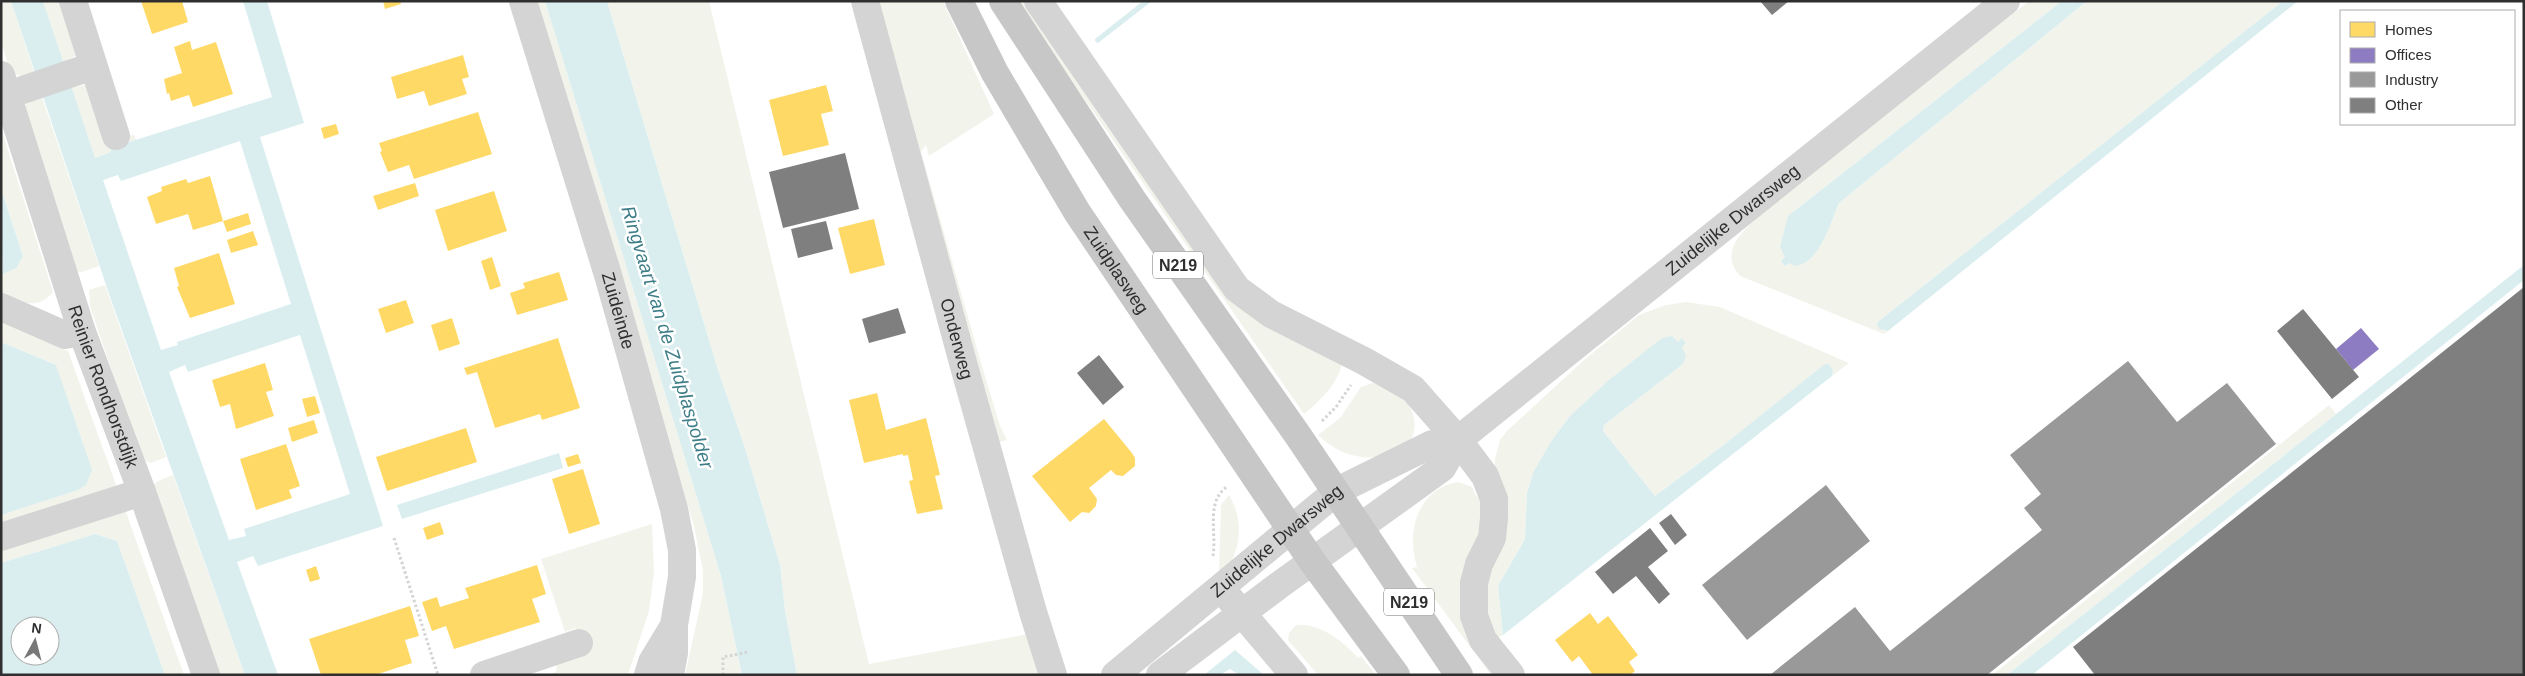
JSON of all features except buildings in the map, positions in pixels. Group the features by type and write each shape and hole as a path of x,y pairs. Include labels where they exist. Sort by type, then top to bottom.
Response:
{"main road":[{"name":"Zuidplasweg","path":"958,1 995,73 1077,212 1312,561 1396,675"},
{"name":"N219","path":"1003,1 1132,200 1337,491 1459,675"}],"street":[{"path":"72,1 86,69 116,136"},
{"name":"Zuideinde","path":"522,1 608,274 674,509 682,550 682,577 674,625 674,654 670,675"},
{"name":"Onderweg","path":"865,1 1033,612 1054,675"},
{"path":"1038,1 1237,289 1271,314 1364,360 1413,389 1458,440 1485,476 1494,500 1492,538 1479,564 1474,583 1474,616 1483,640 1511,675"},
{"name":"Zuidelijke Dwarsweg","path":"1160,675 1241,613 1442,468 1458,440 2006,1"},
{"name":"Reinier Rondhorstdijk","path":"86,69 11,86 82,332 142,492 206,675"},
{"path":"1,307 65,334 82,332"},
{"name":"Zuidelijke Dwarsweg","path":"1115,675 1337,491 1432,444 1458,440"},
{"path":"1,537 142,492"},
{"path":"1221,588 1294,675"},
{"name":"Zuideinde","path":"648,675 652,662 674,625"},
{"path":"484,675 579,643"}],"path":[{"path":"394,538 438,675"},
{"path":"724,675 723,657 749,652"}],"shaded area":[{"path":"1,1 11,1 34,72 21,76 11,73 1,42"},
{"path":"43,1 62,1 79,54 63,63"},
{"path":"534,1 545,1 555,33 721,576 742,675 685,675 703,593 703,571 694,526"},
{"path":"607,1 709,1 869,664 1028,634 1041,675 797,675 785,610 780,565 744,445 718,370"},
{"path":"873,1 943,1 994,114 929,156 926,145 921,152 981,363 1000,426 1007,440 996,443"},
{"path":"1016,1 1024,1 1229,294 1342,362 1333,384 1304,414"},
{"path":"2029,1 2062,1 1788,216 1785,266 1820,246 1839,203 2087,1 2283,1 1879,321 1884,331 1888,331 1884,334 1740,276 1733,266 1731,257 1737,239 1751,223"},
{"path":"84,85 90,86 125,136 134,135 136,140 111,148 111,152 95,158 71,88"},
{"path":"42,97 99,266 82,272 74,271 23,109 27,103"},
{"path":"1,128 53,292 47,298 35,303 22,302 1,295 1,273 23,256 1,189"},
{"path":"105,285 166,457 151,463 141,459 90,306 89,290"},
{"path":"1686,302 1720,307 1849,363 1832,376 1833,371 1725,444 1655,496 1603,431 1604,425 1683,364 1682,347 1686,343 1678,342 1570,416 1552,440 1535,471 1527,493 1525,539 1498,586 1503,635 1496,639 1486,618 1495,459 1500,440 1507,431 1584,360 1639,315 1666,305"},
{"path":"1,322 68,351 116,485 112,490 1,528 1,515 78,490 56,365 1,342"},
{"path":"1376,382 1397,390 1408,402 1414,417 1415,426 1414,433 1405,447 1384,456 1353,456 1335,448 1318,435 1340,418 1361,387"},
{"path":"2329,405 2336,414 2007,675 1992,675"},
{"path":"173,475 245,675 217,675 149,488 158,481"},
{"path":"1458,482 1472,487 1477,497 1482,495 1483,526 1470,558 1499,675 1491,675 1412,568 1417,567 1413,540 1418,514 1424,503 1433,493 1444,486"},
{"path":"1229,495 1239,524 1238,542 1227,571 1219,572 1221,505"},
{"path":"114,510 126,512 184,675 165,675 117,541 95,534 1,563 1,546"},
{"path":"652,524 654,573 649,611 628,675 548,675 556,672 557,663 583,653 576,628 565,632 541,559"},
{"path":"1296,625 1314,627 1330,634 1358,658 1361,656 1376,675 1318,675 1288,640 1289,633"}],"water":[{"path":"11,1 43,1 95,158 111,152 110,148 272,97 243,1 267,1 304,123 260,137 383,526 258,566 253,556 237,562 278,675 245,675 109,294","holes":["240,141 291,304 177,342 178,345 161,350 103,180 118,175 121,181","300,335 350,494 244,529 246,536 229,540 169,372 185,365 188,372"]},
{"name":"Ringvaart van de Zuidplaspolder","path":"545,1 607,1 718,370 744,445 780,565 785,610 797,675 742,675 721,576"},
{"path":"1143,1 1152,1 1098,43 1095,41 1095,39"},
{"path":"2062,1 2087,1 1839,203 1818,250 1804,263 1795,266 1790,263 1785,266 1781,261 1785,257 1780,247 1788,216"},
{"path":"2283,1 2298,1 1888,331 1879,329 1877,324 1879,321"},
{"path":"1,189 23,256 16,268 3,274"},
{"path":"2524,265 2524,280 2032,675 2007,675"},
{"path":"1672,336 1678,342 1682,338 1686,343 1682,347 1686,355 1683,364 1604,425 1603,431 1655,496 1725,444 1825,364 1829,364 1833,371 1832,376 1503,635 1498,586 1525,539 1527,493 1534,471 1552,440 1570,416 1609,380 1662,338"},
{"path":"1,342 56,365 92,470 86,485 78,490 1,515"},
{"path":"559,453 563,468 402,519 397,505"},
{"path":"95,534 117,541 165,675 1,675 1,563"},
{"path":"1235,650 1264,675 1239,675 1230,669 1220,675 1204,675"}]}
